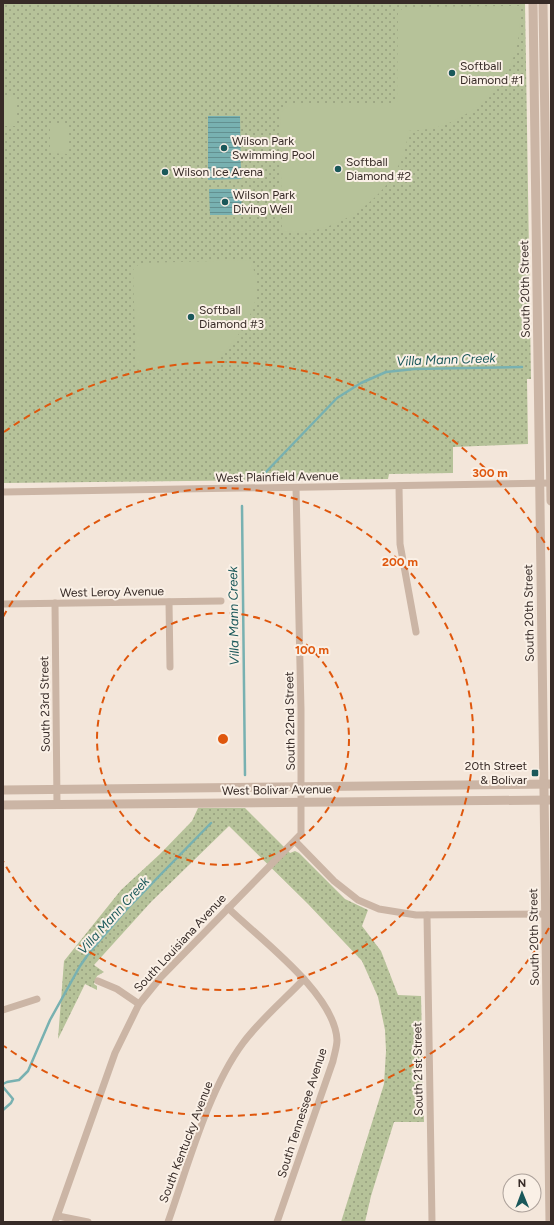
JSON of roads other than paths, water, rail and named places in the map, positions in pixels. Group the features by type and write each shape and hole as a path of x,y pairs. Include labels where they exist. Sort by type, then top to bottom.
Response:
{"street":[{"name":"South 20th Street","path":"533,3 539,483 547,785 550,1222"},
{"name":"South 20th Street","path":"543,3 551,501"},
{"name":"West Plainfield Avenue","path":"3,492 551,483"},
{"path":"400,486 400,544 416,632"},
{"name":"South 22nd Street","path":"296,488 301,710 301,834"},
{"name":"West Leroy Avenue","path":"3,604 221,601"},
{"path":"169,602 170,667"},
{"name":"South 23rd Street","path":"55,603 57,805"},
{"name":"West Bolivar Avenue","path":"3,790 547,785"},
{"name":"West Bolivar Avenue","path":"3,805 547,800"},
{"name":"South Louisiana Avenue","path":"56,1219 112,1060 128,1025 140,1004 161,977 301,834"},
{"path":"295,841 334,881 358,900 390,912 427,915 548,914"},
{"name":"South Tennessee Avenue","path":"228,908 304,979 325,1004 332,1020 337,1041 333,1061 277,1222"},
{"name":"South 21st Street","path":"427,915 432,1222"},
{"name":"South Kentucky Avenue","path":"168,1222 207,1114 226,1070 243,1043 304,979"},
{"path":"98,981 117,989 140,1004"},
{"path":"3,1010 37,999"},
{"path":"56,1219 88,1222"}],"water":[{"name":"Wilson Park Swimming Pool","path":"208,116 240,116 241,179 208,180"},
{"name":"Wilson Park Diving Well","path":"209,189 241,189 242,215 210,215"}],"waterway":[{"name":"Villa Mann Creek","path":"265,473 337,398 361,383 386,372 414,369 522,367"},
{"name":"Villa Mann Creek","path":"242,506 245,775"},
{"name":"Villa Mann Creek","path":"3,1084 19,1080 28,1071 50,1020 80,966 89,953 126,910 211,823"},
{"name":"Villa Mann Creek","path":"3,1087 13,1099 11,1103 3,1110"}],"place":[{"name":"Softball Diamond #1","path":"452,73"},
{"name":"Wilson Park Swimming Pool","path":"224,148"},
{"name":"Softball Diamond #2","path":"338,169"},
{"name":"Wilson Ice Arena","path":"165,172"},
{"name":"Wilson Park Diving Well","path":"225,202"},
{"name":"Softball Diamond #3","path":"191,317"},
{"name":"20th Street & Bolivar","path":"535,773"}]}
